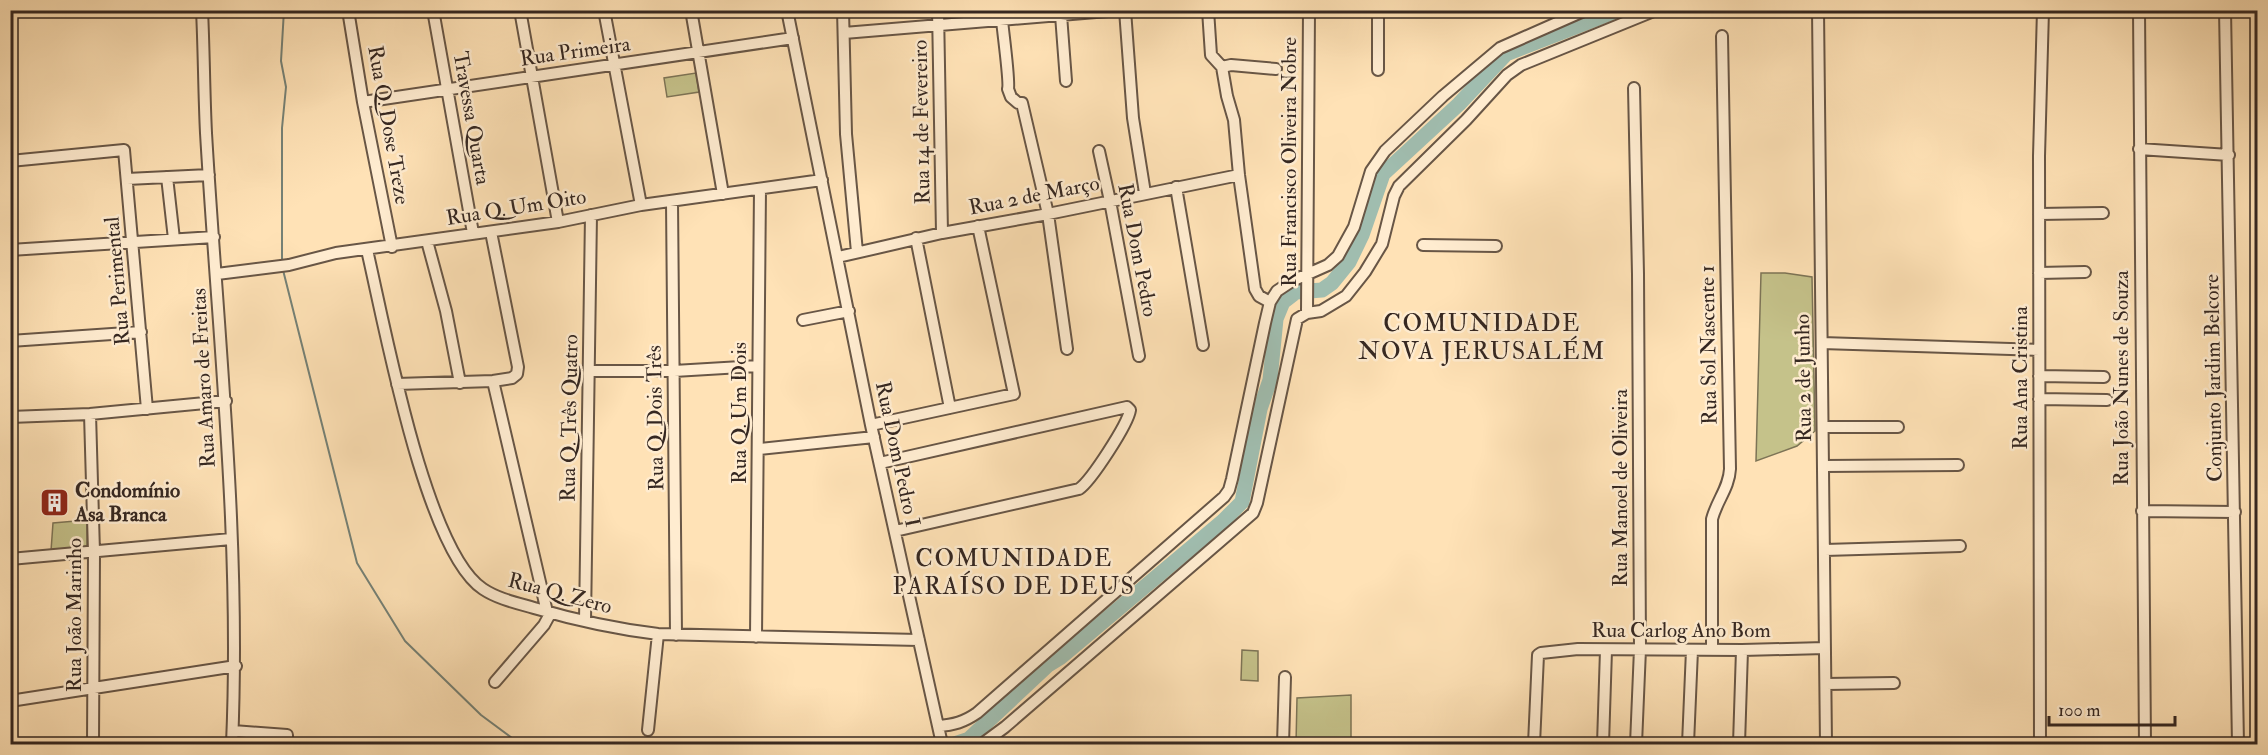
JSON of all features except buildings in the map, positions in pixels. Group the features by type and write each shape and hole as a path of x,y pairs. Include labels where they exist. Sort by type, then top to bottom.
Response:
{"street":[{"name":"Rua Amaro de Freitas","path":"202,10 209,176 225,401 231,539 236,666 232,744"},
{"name":"Rua Q. Dose Treze","path":"348,10 363,102 392,247"},
{"name":"Travessa Quarta","path":"434,10 473,233"},
{"path":"520,10 558,222"},
{"path":"604,10 641,205"},
{"path":"691,10 723,194"},
{"name":"Rua Dom Pedro I","path":"787,10 871,425 940,735"},
{"path":"843,10 846,134 857,252"},
{"name":"Rua 14 de Fevereiro","path":"938,10 942,233"},
{"path":"844,33 1002,20 1039,13 1061,15 1120,10"},
{"path":"1125,10 1132,118 1145,193"},
{"path":"1188,10 1208,11 1211,55 1222,67 1234,120 1239,175 1255,289 1259,296 1270,302"},
{"name":"Rua Francisco Oliveira Nobre","path":"1307,313 1309,10"},
{"path":"1378,10 1378,70"},
{"path":"940,735 953,725 977,713 1224,497 1232,479 1270,302 1276,291 1292,280 1308,280 1338,256 1354,227 1371,171 1385,151 1500,48 1586,10"},
{"path":"982,744 1005,728 1253,513 1297,319 1307,313 1321,311 1346,296 1365,272 1382,244 1394,196 1399,186 1466,120 1507,75 1521,65 1656,10"},
{"name":"Rua 2 de Junho","path":"1818,10 1826,744"},
{"name":"Rua Ana Cristina","path":"2040,744 2038,214 2043,10"},
{"name":"Rua João Nunes de Souza","path":"2139,10 2145,744"},
{"name":"Conjunto Jardim Belcore","path":"2225,10 2238,744"},
{"path":"1061,15 1066,81"},
{"path":"1002,20 1007,74 1010,83 1008,89 1011,97 1018,103 1022,103 1048,214 1067,349"},
{"name":"Rua Sol Nascente 1","path":"1712,650 1712,519 1715,508 1727,486 1730,469 1722,36"},
{"name":"Rua Primeira","path":"363,102 793,38"},
{"path":"1222,67 1231,64 1276,69"},
{"name":"Rua Manoel de Oliveira","path":"1634,88 1638,274 1640,649 1636,744"},
{"path":"2139,149 2229,154"},
{"name":"Rua Perimental","path":"10,161 124,150 147,409"},
{"name":"Rua Dom Pedro","path":"1098,152 1110,201 1139,356"},
{"name":"Rua 2 de Março","path":"838,257 916,238 1239,175"},
{"path":"127,179 209,176"},
{"path":"167,177 174,239"},
{"name":"Rua Q. Um Oito","path":"217,274 289,265 336,253 392,247 558,222 641,205 822,180"},
{"path":"1176,188 1203,345"},
{"name":"Rua Q. Um Dois","path":"756,637 760,189"},
{"name":"Rua Q. Dois Três","path":"672,202 676,634"},
{"path":"2038,214 2103,213"},
{"name":"Rua Q. Três Quatro","path":"585,621 591,214"},
{"path":"871,425 1014,394 978,226"},
{"path":"397,384 493,381 512,378 517,374 518,367 491,232"},
{"path":"10,250 214,237"},
{"path":"916,238 950,408"},
{"path":"427,241 446,311 460,383"},
{"path":"1423,245 1496,246"},
{"name":"Rua Q. Zero","path":"367,250 397,384 431,501 453,552 465,572 482,589 507,601 549,613 624,630 658,634 919,640"},
{"path":"2039,273 2085,273"},
{"path":"803,321 849,311"},
{"path":"10,341 141,332"},
{"path":"1822,343 2039,350"},
{"path":"590,371 674,371 758,366"},
{"path":"2039,376 2104,376"},
{"path":"493,381 549,613 544,625 495,682"},
{"path":"2039,399 2107,400"},
{"path":"10,417 90,414 225,401"},
{"path":"880,463 1127,407 1130,410 1121,433 1079,489 895,531"},
{"name":"Rua João Marinho","path":"90,414 94,552 93,744"},
{"path":"1823,427 1898,427"},
{"path":"759,448 874,437"},
{"path":"1824,466 1958,465"},
{"path":"2142,511 2235,512"},
{"path":"10,559 231,539"},
{"path":"1825,550 1960,546"},
{"path":"648,730 658,634"},
{"name":"Rua Carlog Ano Bom","path":"1534,744 1538,655 1541,652 1578,649 1825,648"},
{"path":"1603,744 1606,650"},
{"path":"1688,744 1692,650"},
{"path":"1739,744 1742,650"},
{"path":"10,701 236,666"},
{"path":"1283,744 1285,677"},
{"path":"1826,684 1894,683"},
{"path":"233,731 287,735 287,744"}],"shaded area":[{"path":"696,73 699,92 667,97 664,78"},
{"path":"1761,273 1785,273 1812,277 1815,431 1797,446 1756,461"},
{"path":"87,520 87,549 51,551 53,523"},
{"path":"1242,650 1258,651 1258,681 1241,680"},
{"path":"1351,695 1351,744 1296,744 1297,698"}],"waterway":[{"path":"282,262 282,128 286,87 281,61 284,10"},
{"path":"954,744 969,739 1048,665 1061,657 1223,521 1242,502 1260,409 1270,380 1276,319 1283,302 1296,292 1322,290 1332,283 1349,262 1362,235 1383,174 1459,104 1506,54 1619,10"},
{"path":"283,270 357,563 405,641 481,715 520,744"}],"place":[{"name":"Condomínio Asa Branca","path":"54,502"}],"district":[{"name":"COMUNIDADE NOVA JERUSALÉM","path":"1482,337"},
{"name":"COMUNIDADE PARAÍSO DE DEUS","path":"1014,572"}]}
